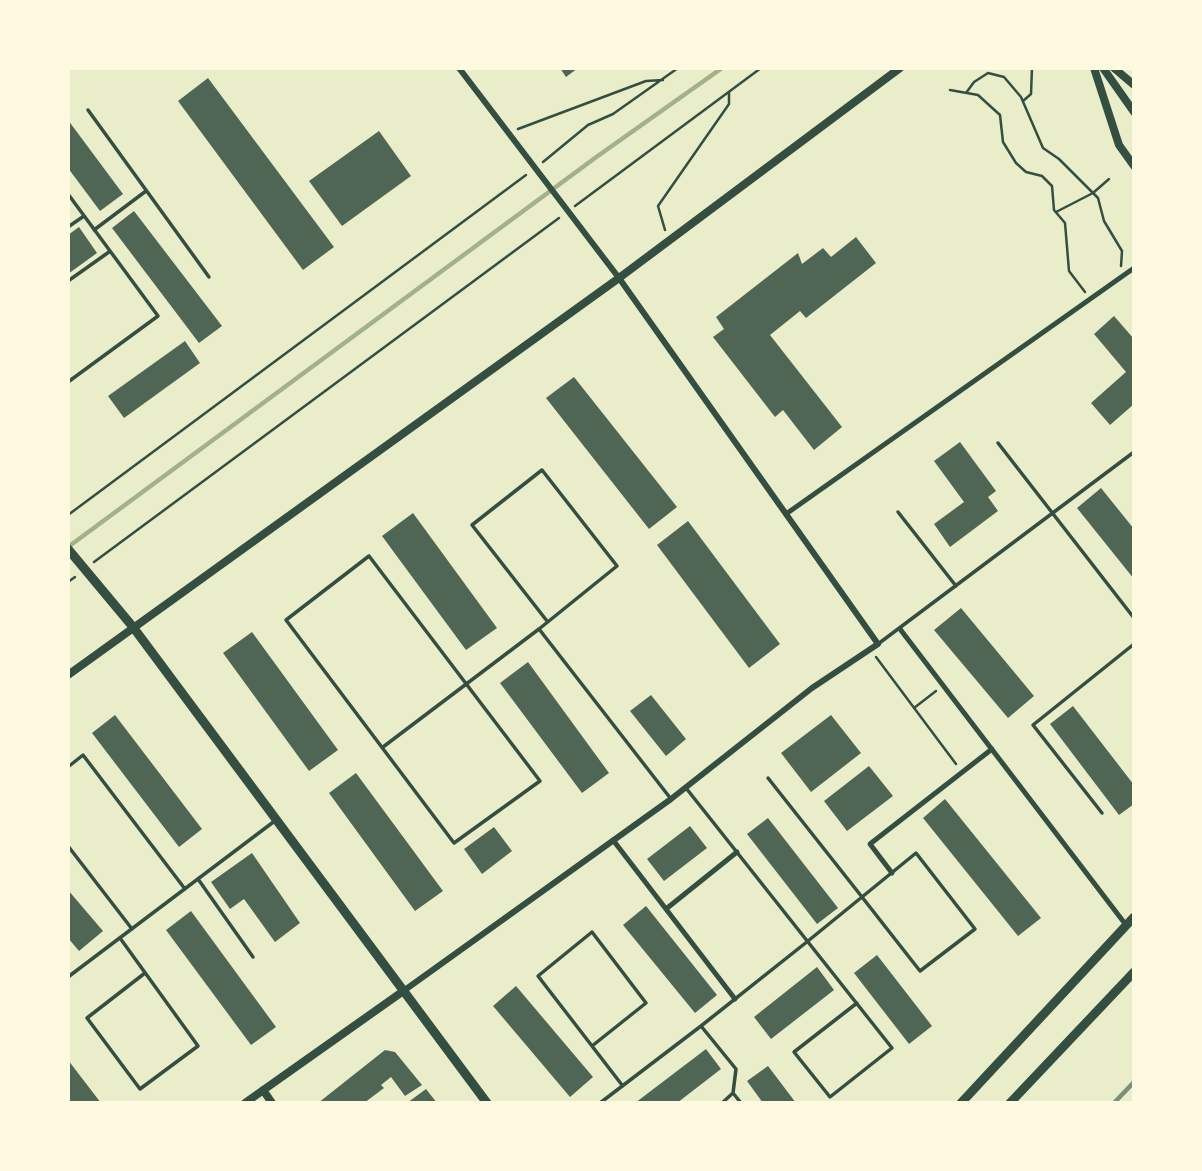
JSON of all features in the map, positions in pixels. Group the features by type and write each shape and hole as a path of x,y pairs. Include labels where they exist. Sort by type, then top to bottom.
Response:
{"main road":[{"path":"68,549 133,628 487,1103"},
{"path":"961,1103 1134,917"},
{"path":"1010,1103 1134,972"}],"street":[{"path":"245,1103 671,799 812,688 878,644 619,278 459,68"},
{"path":"68,675 619,278 900,68"},
{"path":"1094,68 1119,145 1134,166"},
{"path":"1103,68 1134,112"},
{"path":"1114,68 1134,85"},
{"path":"786,514 1134,268"},
{"path":"900,629 1126,925"},
{"path":"892,873 870,844 992,750"},
{"path":"613,840 735,999"},
{"path":"666,909 737,852"},
{"path":"263,1090 272,1103"}],"lane":[{"path":"88,110 209,277"},
{"path":"94,230 147,191"},
{"path":"68,194 158,316 68,382"},
{"path":"68,227 84,216"},
{"path":"68,281 110,251"},
{"path":"998,443 1134,618"},
{"path":"878,644 1134,452"},
{"path":"383,747 539,629 617,566 542,470 472,525 547,621"},
{"path":"898,512 956,586"},
{"path":"369,556 540,781 454,843 383,747 286,620 369,556"},
{"path":"539,629 671,799"},
{"path":"1102,813 1032,725 1134,644"},
{"path":"68,767 83,755 185,889"},
{"path":"600,1103 701,1026 808,941 862,897 892,873 916,853 975,929 920,971 862,897 768,778"},
{"path":"686,788 808,941 857,1003 892,1048 830,1097 794,1052 857,1003"},
{"path":"68,977 276,820"},
{"path":"68,846 132,929"},
{"path":"198,879 253,957"},
{"path":"592,1046 646,1003 592,932 538,976 622,1085"},
{"path":"120,938 198,1046 140,1089 88,1018 145,973"},
{"path":"701,1026 736,1069 733,1093 722,1103"},
{"path":"733,1093 741,1103"}],"path":[{"path":"68,515 493,202 588,125 613,114 678,68"},
{"path":"88,567 761,68"},
{"path":"1023,101 1031,94 1032,68"},
{"path":"966,93 974,82 989,73 1004,77 1023,101 1043,148 1059,159 1098,198 1104,221 1122,251 1121,266"},
{"path":"508,132 646,81 663,80"},
{"path":"950,90 978,95 1000,115 1003,142 1026,172 1042,176 1052,186 1056,212 1065,223 1069,271 1087,294"},
{"path":"668,242 658,206 729,104 729,92"},
{"path":"1056,212 1093,193 1109,179"},
{"path":"68,582 78,575"},
{"path":"870,649 962,772"},
{"path":"914,708 943,686"}],"building":[{"path":"560,68 578,68 566,77"},
{"path":"208,78 334,247 303,270 178,101"},
{"path":"68,120 123,194 100,211 68,168"},
{"path":"379,131 411,176 342,226 309,181"},
{"path":"134,211 222,326 199,343 112,228"},
{"path":"79,227 97,253 68,274 68,235"},
{"path":"856,237 876,263 806,318 800,311 770,335 842,427 814,450 783,410 775,417 713,337 724,329 716,317 798,253 802,264 823,248 831,257"},
{"path":"1114,316 1134,339 1134,404 1110,425 1091,403 1126,372 1094,334"},
{"path":"185,341 200,363 124,418 108,396"},
{"path":"574,377 677,507 649,529 546,398"},
{"path":"960,442 996,491 988,497 998,511 950,547 934,524 964,502 934,461"},
{"path":"1101,488 1134,529 1134,579 1077,508"},
{"path":"413,513 497,628 466,650 382,536"},
{"path":"688,521 780,644 749,668 657,545"},
{"path":"961,608 1034,696 1008,718 934,630"},
{"path":"252,632 338,750 309,771 223,653"},
{"path":"528,662 609,773 582,793 500,683"},
{"path":"651,695 686,739 666,756 630,711"},
{"path":"1073,706 1134,785 1134,804 1119,815 1050,724"},
{"path":"115,715 202,829 179,847 92,733"},
{"path":"831,715 861,753 811,792 781,753"},
{"path":"869,766 893,796 847,831 824,801"},
{"path":"356,773 443,891 415,911 329,793"},
{"path":"945,799 1041,918 1018,936 923,818"},
{"path":"768,818 838,908 817,924 747,834"},
{"path":"690,826 707,848 664,881 647,859"},
{"path":"494,827 512,851 482,874 464,849"},
{"path":"252,853 300,923 275,942 244,899 230,909 211,882"},
{"path":"68,890 103,931 79,951 68,938"},
{"path":"646,906 717,995 695,1013 623,925"},
{"path":"191,911 276,1027 251,1045 166,930"},
{"path":"877,955 932,1026 909,1044 854,973"},
{"path":"817,967 834,990 771,1039 754,1017"},
{"path":"516,986 593,1077 570,1097 493,1006"},
{"path":"706,1049 721,1069 677,1103 635,1103"},
{"path":"385,1050 395,1052 422,1085 405,1096 391,1077 381,1085 384,1088 364,1103 318,1103"},
{"path":"68,1060 101,1103 68,1103"},
{"path":"768,1066 796,1103 763,1103 747,1081"},
{"path":"426,1089 437,1103 407,1103"}],"waterway":[{"path":"68,547 595,158 722,68"}],"railway":[{"path":"1114,1103 1134,1082"}]}
